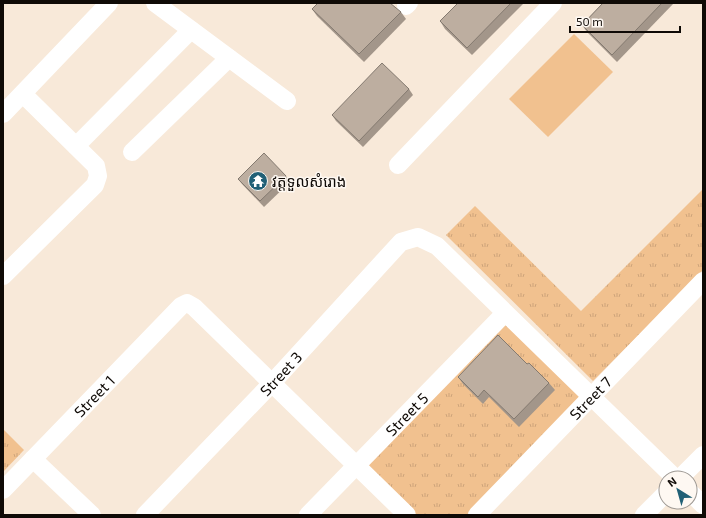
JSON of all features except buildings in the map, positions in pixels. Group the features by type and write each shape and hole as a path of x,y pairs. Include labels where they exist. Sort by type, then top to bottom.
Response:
{"street":[{"path":"3,114 109,3"},
{"path":"155,3 287,101"},
{"path":"398,166 553,3"},
{"path":"76,146 191,30"},
{"path":"132,152 229,58"},
{"path":"3,276 95,185 98,176 96,166 22,94"},
{"name":"Street 3","path":"145,515 272,383 401,242 418,237 437,246 505,313"},
{"name":"Street 7","path":"477,515 703,281"},
{"name":"Street 1","path":"3,490 181,306 187,302 194,307 272,383"},
{"path":"505,313 667,470"},
{"name":"Street 5","path":"308,515 505,313"},
{"path":"272,383 407,515"},
{"path":"688,470 703,454"},
{"path":"33,459 92,515"},
{"path":"644,515 658,501"}],"green space":[{"path":"574,34 613,72 548,137 509,99"},
{"path":"703,189 703,270 593,381 446,235 475,206 581,311"},
{"path":"506,320 584,397 467,515 416,515 365,462"},
{"path":"3,429 24,450 3,472"}],"place":[{"name":"វត្តទួលសំរោង","path":"258,181"}]}
